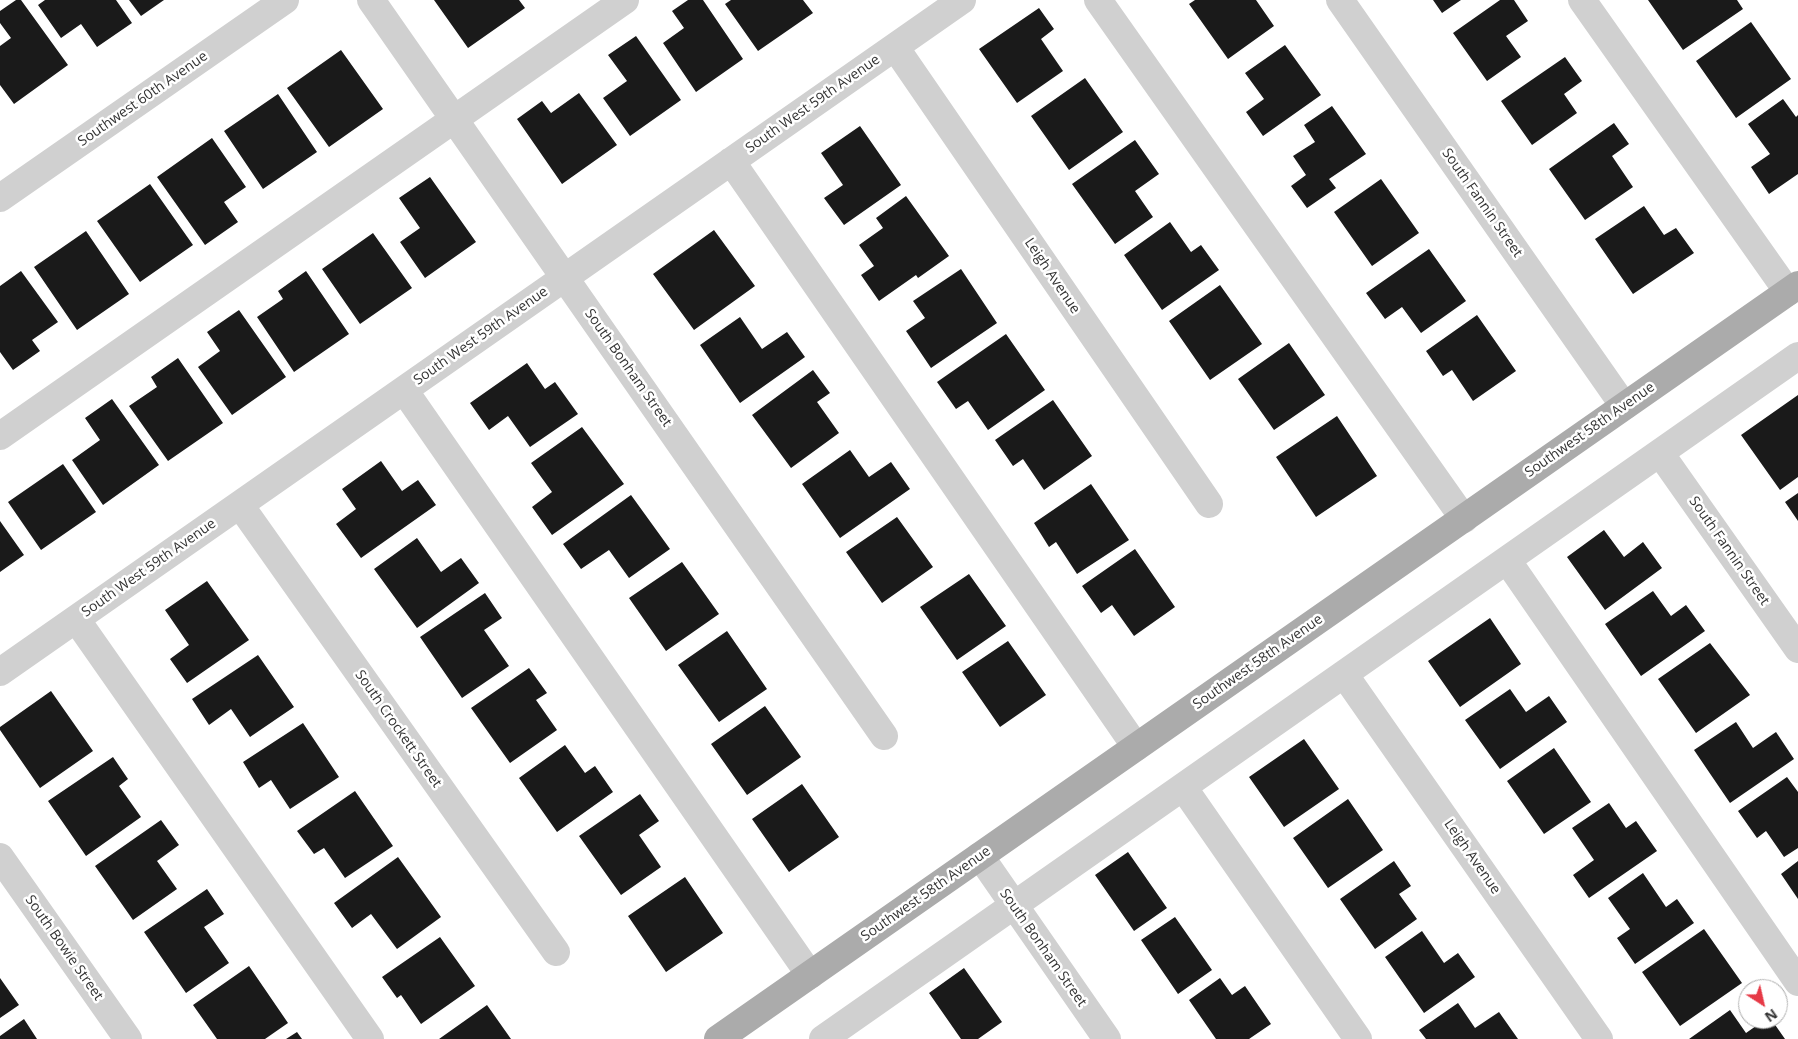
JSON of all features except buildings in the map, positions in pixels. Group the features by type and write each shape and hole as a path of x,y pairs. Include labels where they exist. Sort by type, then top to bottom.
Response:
{"main road":[{"name":"Southwest 58th Avenue","path":"718,1039 1793,289"}],"street":[{"name":"Southwest 60th Avenue","path":"0,198 285,0"},
{"name":"South Bonham Street","path":"371,0 884,736"},
{"path":"0,436 625,0"},
{"name":"South West 59th Avenue","path":"0,672 962,0"},
{"path":"1098,0 1464,519"},
{"name":"South Fannin Street","path":"1340,0 1624,406"},
{"path":"1582,0 1793,289"},
{"name":"Leigh Avenue","path":"895,47 1209,504"},
{"path":"731,162 1136,747"},
{"path":"823,1039 857,1030 1014,906 1798,356"},
{"path":"404,390 810,975"},
{"name":"South Fannin Street","path":"1660,453 1798,649"},
{"name":"South Crockett Street","path":"240,505 556,952"},
{"path":"1507,560 1798,982"},
{"path":"76,619 370,1039"},
{"name":"Leigh Avenue","path":"1344,674 1599,1039"},
{"path":"1183,787 1358,1039"},
{"name":"South Bonham Street","path":"980,856 1107,1039"},
{"name":"South Bowie Street","path":"0,857 128,1039"}]}
